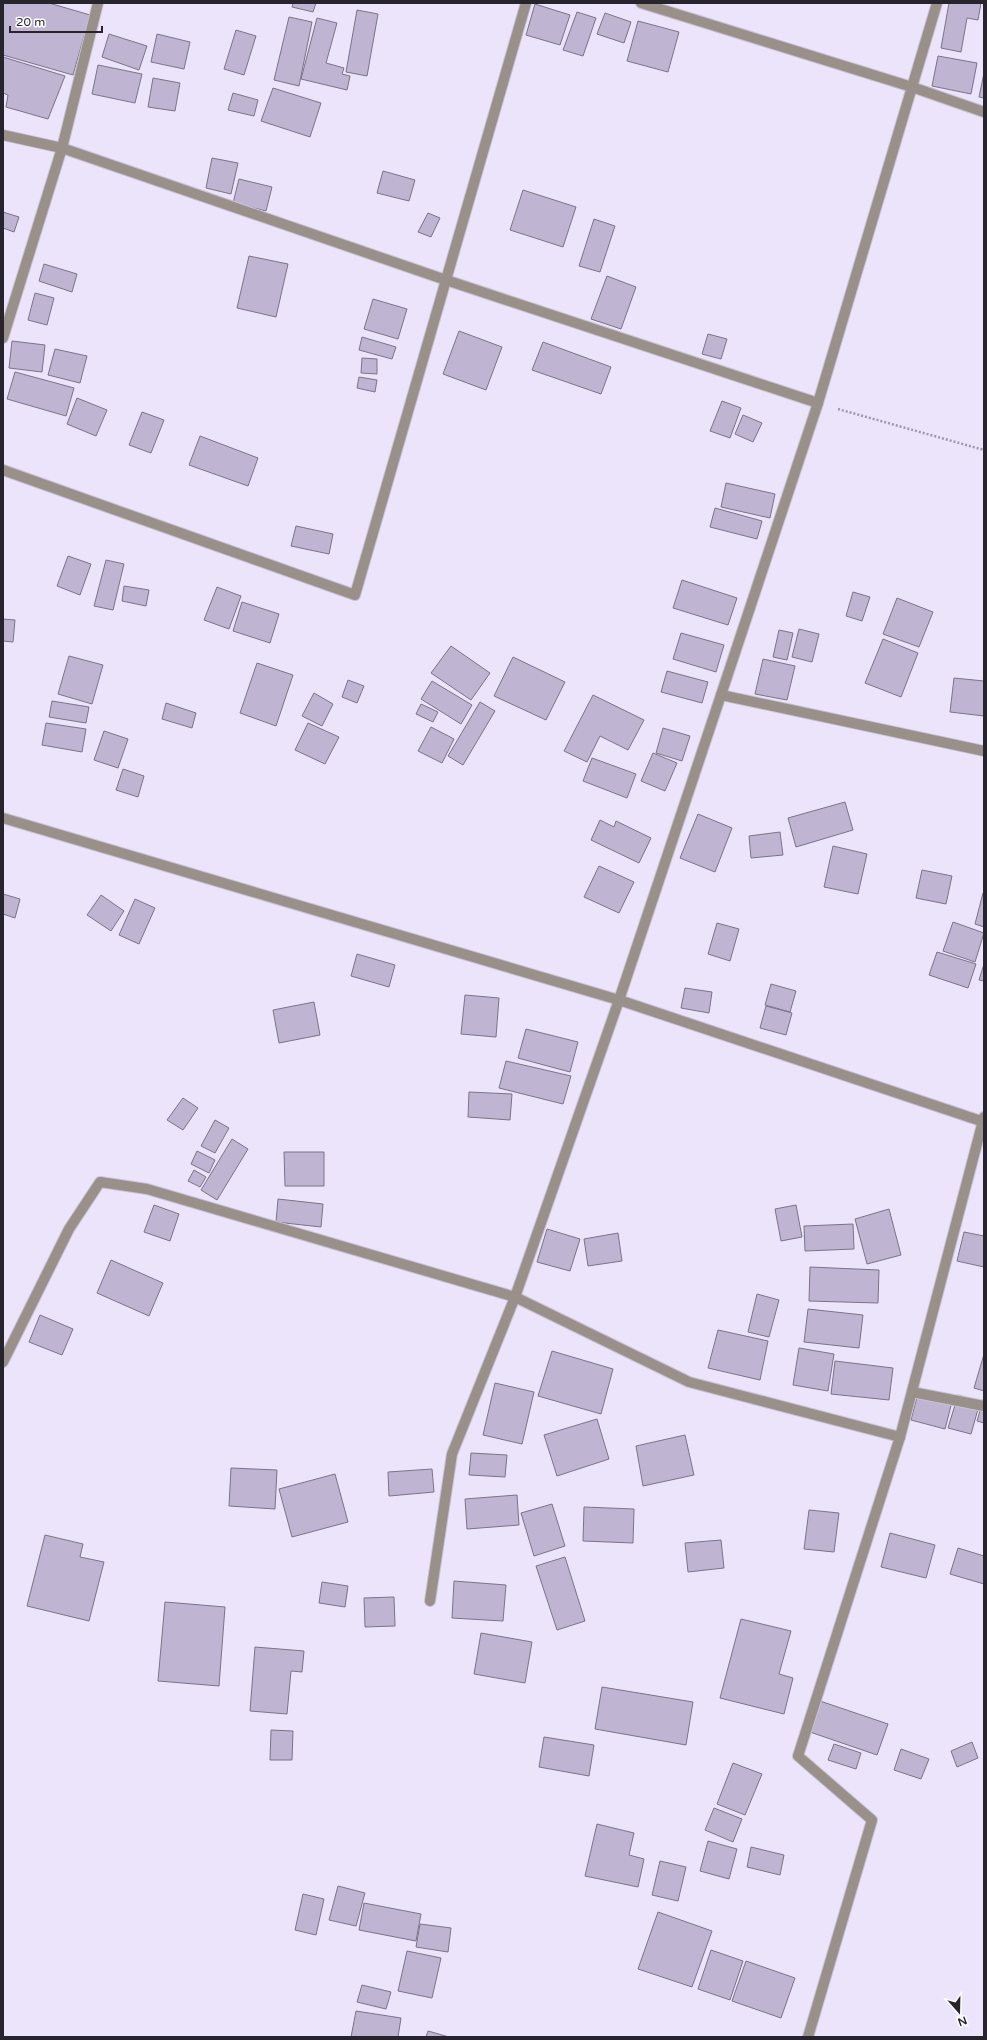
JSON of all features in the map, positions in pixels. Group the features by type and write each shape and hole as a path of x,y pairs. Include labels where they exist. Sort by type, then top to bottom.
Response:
{"street":[{"path":"3,338 62,148 98,3"},
{"path":"3,470 355,595 526,3"},
{"path":"641,3 912,87 984,112"},
{"path":"430,1601 452,1454 515,1297 619,1000 721,695 818,403 937,3"},
{"path":"3,135 62,148 446,280 818,403"},
{"path":"721,695 984,751"},
{"path":"3,818 619,1000 983,1120 900,1437 798,1756 872,1820 808,2037"},
{"path":"3,1362 69,1229 100,1182 147,1189 515,1297 689,1382 900,1437"},
{"path":"912,1392 984,1406"}],"path":[{"path":"818,403 984,450"}],"building":[{"path":"3,3 49,3 90,15 73,75 3,55"},
{"path":"293,3 316,3 313,12 292,7"},
{"path":"949,3 981,3 978,20 967,18 961,52 941,48"},
{"path":"535,4 570,15 560,45 526,35"},
{"path":"357,10 378,14 367,76 346,72"},
{"path":"577,12 596,18 583,56 563,50"},
{"path":"605,13 631,22 624,43 597,34"},
{"path":"289,17 312,22 299,86 274,80"},
{"path":"317,18 337,23 326,63 344,68 342,74 350,76 347,90 301,79"},
{"path":"638,21 679,32 668,72 627,61"},
{"path":"236,30 256,36 244,75 224,69"},
{"path":"109,34 147,46 139,70 102,57"},
{"path":"157,34 190,42 184,69 151,62"},
{"path":"938,56 977,63 971,94 932,86"},
{"path":"3,57 65,76 48,119 6,107 8,95 3,93"},
{"path":"98,65 142,74 135,103 92,94"},
{"path":"984,73 984,98 979,97"},
{"path":"153,78 180,83 175,111 148,107"},
{"path":"273,88 321,103 310,137 261,121"},
{"path":"233,93 258,100 254,116 228,110"},
{"path":"212,158 238,163 231,194 206,188"},
{"path":"383,171 415,180 409,201 377,193"},
{"path":"239,179 272,187 266,211 233,203"},
{"path":"523,190 576,207 563,247 510,230"},
{"path":"3,212 19,217 14,232 3,228"},
{"path":"428,213 440,218 431,237 418,232"},
{"path":"594,219 615,226 600,272 579,266"},
{"path":"249,256 288,264 276,317 237,308"},
{"path":"44,264 77,274 72,292 39,281"},
{"path":"607,276 636,287 621,329 591,319"},
{"path":"35,293 54,298 47,325 28,320"},
{"path":"373,299 407,309 398,339 364,329"},
{"path":"459,331 502,347 486,390 443,374"},
{"path":"708,334 727,339 721,359 702,354"},
{"path":"362,337 396,347 392,359 359,350"},
{"path":"12,341 45,345 42,372 9,368"},
{"path":"543,342 611,367 601,394 532,370"},
{"path":"55,349 87,356 80,383 48,375"},
{"path":"362,358 377,359 377,374 361,373"},
{"path":"15,372 74,388 66,416 7,399"},
{"path":"359,377 377,380 375,392 357,388"},
{"path":"77,398 107,410 96,436 67,424"},
{"path":"722,401 741,408 730,438 710,431"},
{"path":"142,412 164,420 151,453 129,445"},
{"path":"743,415 762,423 753,442 735,434"},
{"path":"200,436 258,458 248,486 189,465"},
{"path":"726,483 775,494 770,518 721,507"},
{"path":"715,508 762,521 757,539 710,527"},
{"path":"296,526 333,534 329,554 291,546"},
{"path":"68,556 91,564 80,595 57,586"},
{"path":"106,560 124,564 113,610 94,606"},
{"path":"682,580 737,598 728,625 673,608"},
{"path":"124,586 149,590 146,606 122,601"},
{"path":"217,587 241,596 229,629 204,620"},
{"path":"853,592 870,597 862,621 846,616"},
{"path":"897,598 933,612 919,647 883,634"},
{"path":"242,602 279,614 270,643 233,631"},
{"path":"3,619 15,620 13,642 3,641"},
{"path":"799,629 819,634 812,662 792,657"},
{"path":"779,630 793,633 787,660 773,657"},
{"path":"681,633 724,645 716,672 673,659"},
{"path":"883,639 918,653 901,697 865,683"},
{"path":"451,646 490,673 471,700 431,673"},
{"path":"69,656 103,665 92,704 58,694"},
{"path":"513,657 565,682 546,720 494,696"},
{"path":"763,659 795,666 787,700 755,694"},
{"path":"257,663 293,675 276,726 240,713"},
{"path":"667,671 708,682 702,703 661,692"},
{"path":"954,678 984,681 984,716 950,712"},
{"path":"348,680 364,686 357,703 342,697"},
{"path":"432,681 472,705 461,724 421,699"},
{"path":"314,693 333,704 322,726 302,716"},
{"path":"593,695 644,720 628,750 600,736 587,762 564,751"},
{"path":"52,701 89,707 86,723 49,717"},
{"path":"480,702 495,711 463,765 448,756"},
{"path":"166,703 196,713 192,728 162,719"},
{"path":"421,704 438,712 433,722 416,714"},
{"path":"46,723 86,729 82,752 42,745"},
{"path":"308,723 339,737 325,764 295,750"},
{"path":"431,727 454,739 442,763 418,751"},
{"path":"663,728 690,736 682,761 656,753"},
{"path":"104,731 128,739 118,768 94,760"},
{"path":"653,753 677,763 665,791 641,781"},
{"path":"592,758 636,774 627,798 583,781"},
{"path":"123,769 144,776 138,797 116,790"},
{"path":"845,802 853,830 796,847 788,818"},
{"path":"698,814 732,828 715,872 680,858"},
{"path":"600,820 614,827 616,821 651,838 639,863 591,840"},
{"path":"780,832 783,855 751,858 749,836"},
{"path":"833,846 867,854 858,894 824,887"},
{"path":"599,866 634,882 619,913 584,897"},
{"path":"922,870 952,876 946,904 916,898"},
{"path":"983,893 984,894 984,927 975,924"},
{"path":"3,894 20,899 15,918 3,914"},
{"path":"101,895 124,911 111,931 87,915"},
{"path":"135,899 155,908 139,944 119,935"},
{"path":"953,922 984,933 975,962 943,951"},
{"path":"717,923 739,929 730,961 708,954"},
{"path":"937,952 976,964 968,988 929,975"},
{"path":"357,954 395,965 389,987 351,976"},
{"path":"984,964 984,981 979,980"},
{"path":"771,984 796,991 790,1012 765,1005"},
{"path":"685,988 712,992 709,1013 681,1008"},
{"path":"465,995 499,998 496,1037 461,1034"},
{"path":"314,1002 320,1035 279,1043 273,1010"},
{"path":"766,1006 792,1013 786,1035 760,1028"},
{"path":"526,1029 578,1042 570,1072 518,1058"},
{"path":"506,1061 571,1076 563,1104 499,1088"},
{"path":"469,1092 512,1094 510,1120 468,1117"},
{"path":"183,1098 198,1108 183,1130 167,1120"},
{"path":"215,1120 229,1128 215,1153 201,1146"},
{"path":"232,1139 248,1149 217,1200 201,1190"},
{"path":"197,1151 215,1160 209,1173 191,1164"},
{"path":"284,1152 324,1152 324,1186 285,1186"},
{"path":"194,1170 206,1177 200,1187 188,1181"},
{"path":"278,1199 323,1204 321,1227 276,1222"},
{"path":"154,1205 179,1214 170,1241 144,1232"},
{"path":"796,1205 802,1237 781,1241 775,1209"},
{"path":"889,1209 901,1255 867,1264 855,1219"},
{"path":"853,1224 854,1249 805,1251 804,1226"},
{"path":"547,1229 580,1239 570,1271 537,1262"},
{"path":"964,1232 984,1236 984,1267 957,1261"},
{"path":"618,1233 622,1261 588,1266 584,1239"},
{"path":"111,1260 163,1283 149,1316 97,1293"},
{"path":"810,1267 879,1270 878,1303 809,1301"},
{"path":"757,1294 779,1300 769,1337 748,1332"},
{"path":"808,1309 863,1315 859,1348 804,1342"},
{"path":"40,1315 73,1329 62,1355 29,1342"},
{"path":"718,1330 768,1341 760,1380 708,1368"},
{"path":"799,1348 834,1354 828,1391 793,1385"},
{"path":"552,1351 613,1369 601,1414 538,1396"},
{"path":"984,1354 984,1391 974,1388"},
{"path":"835,1361 893,1368 889,1400 831,1394"},
{"path":"495,1383 534,1392 522,1444 483,1435"},
{"path":"919,1389 953,1398 945,1429 911,1420"},
{"path":"958,1395 980,1402 971,1434 948,1428"},
{"path":"984,1397 984,1423 977,1421"},
{"path":"597,1419 609,1459 557,1476 544,1435"},
{"path":"685,1435 694,1475 643,1486 636,1446"},
{"path":"471,1453 507,1455 505,1477 469,1475"},
{"path":"231,1468 277,1470 275,1509 229,1506"},
{"path":"432,1469 434,1492 389,1496 388,1472"},
{"path":"335,1474 348,1522 292,1537 279,1489"},
{"path":"517,1495 519,1525 467,1529 465,1499"},
{"path":"552,1504 565,1546 534,1556 521,1513"},
{"path":"584,1507 634,1509 633,1543 583,1541"},
{"path":"809,1510 839,1513 834,1552 804,1549"},
{"path":"890,1533 935,1545 926,1578 881,1567"},
{"path":"45,1535 83,1544 80,1557 104,1562 89,1621 27,1606"},
{"path":"721,1540 724,1568 688,1572 685,1543"},
{"path":"958,1548 984,1556 984,1584 950,1574"},
{"path":"565,1557 585,1621 557,1630 536,1566"},
{"path":"454,1581 506,1585 503,1621 452,1618"},
{"path":"322,1582 348,1586 345,1607 319,1603"},
{"path":"394,1597 395,1626 365,1627 364,1598"},
{"path":"165,1602 225,1607 219,1686 158,1681"},
{"path":"741,1619 791,1631 779,1674 793,1678 784,1714 720,1698"},
{"path":"481,1633 532,1642 525,1683 474,1674"},
{"path":"255,1647 304,1651 302,1672 291,1671 287,1714 250,1711"},
{"path":"602,1687 693,1702 686,1745 595,1729"},
{"path":"820,1701 888,1724 877,1755 810,1732"},
{"path":"271,1730 293,1731 292,1760 270,1760"},
{"path":"544,1737 594,1745 589,1776 539,1767"},
{"path":"972,1742 978,1758 957,1767 951,1751"},
{"path":"834,1744 861,1753 856,1769 828,1760"},
{"path":"901,1749 929,1759 921,1779 894,1770"},
{"path":"733,1763 762,1774 745,1815 717,1804"},
{"path":"714,1808 742,1819 733,1842 705,1830"},
{"path":"597,1824 634,1833 629,1855 644,1859 638,1887 585,1876"},
{"path":"708,1841 737,1849 729,1879 700,1871"},
{"path":"751,1847 784,1855 780,1875 747,1867"},
{"path":"660,1861 686,1867 678,1901 652,1895"},
{"path":"338,1886 365,1893 356,1926 329,1920"},
{"path":"303,1894 324,1899 316,1935 295,1930"},
{"path":"364,1903 421,1914 416,1941 359,1930"},
{"path":"658,1912 712,1931 692,1987 638,1969"},
{"path":"420,1924 451,1928 448,1952 416,1947"},
{"path":"711,1950 743,1961 730,2000 698,1989"},
{"path":"407,1951 441,1958 432,1998 398,1991"},
{"path":"746,1961 795,1978 781,2018 732,2001"},
{"path":"362,1985 391,1992 386,2009 357,2002"},
{"path":"356,2011 401,2018 398,2037 351,2037"},
{"path":"428,2031 449,2037 426,2037"}]}
